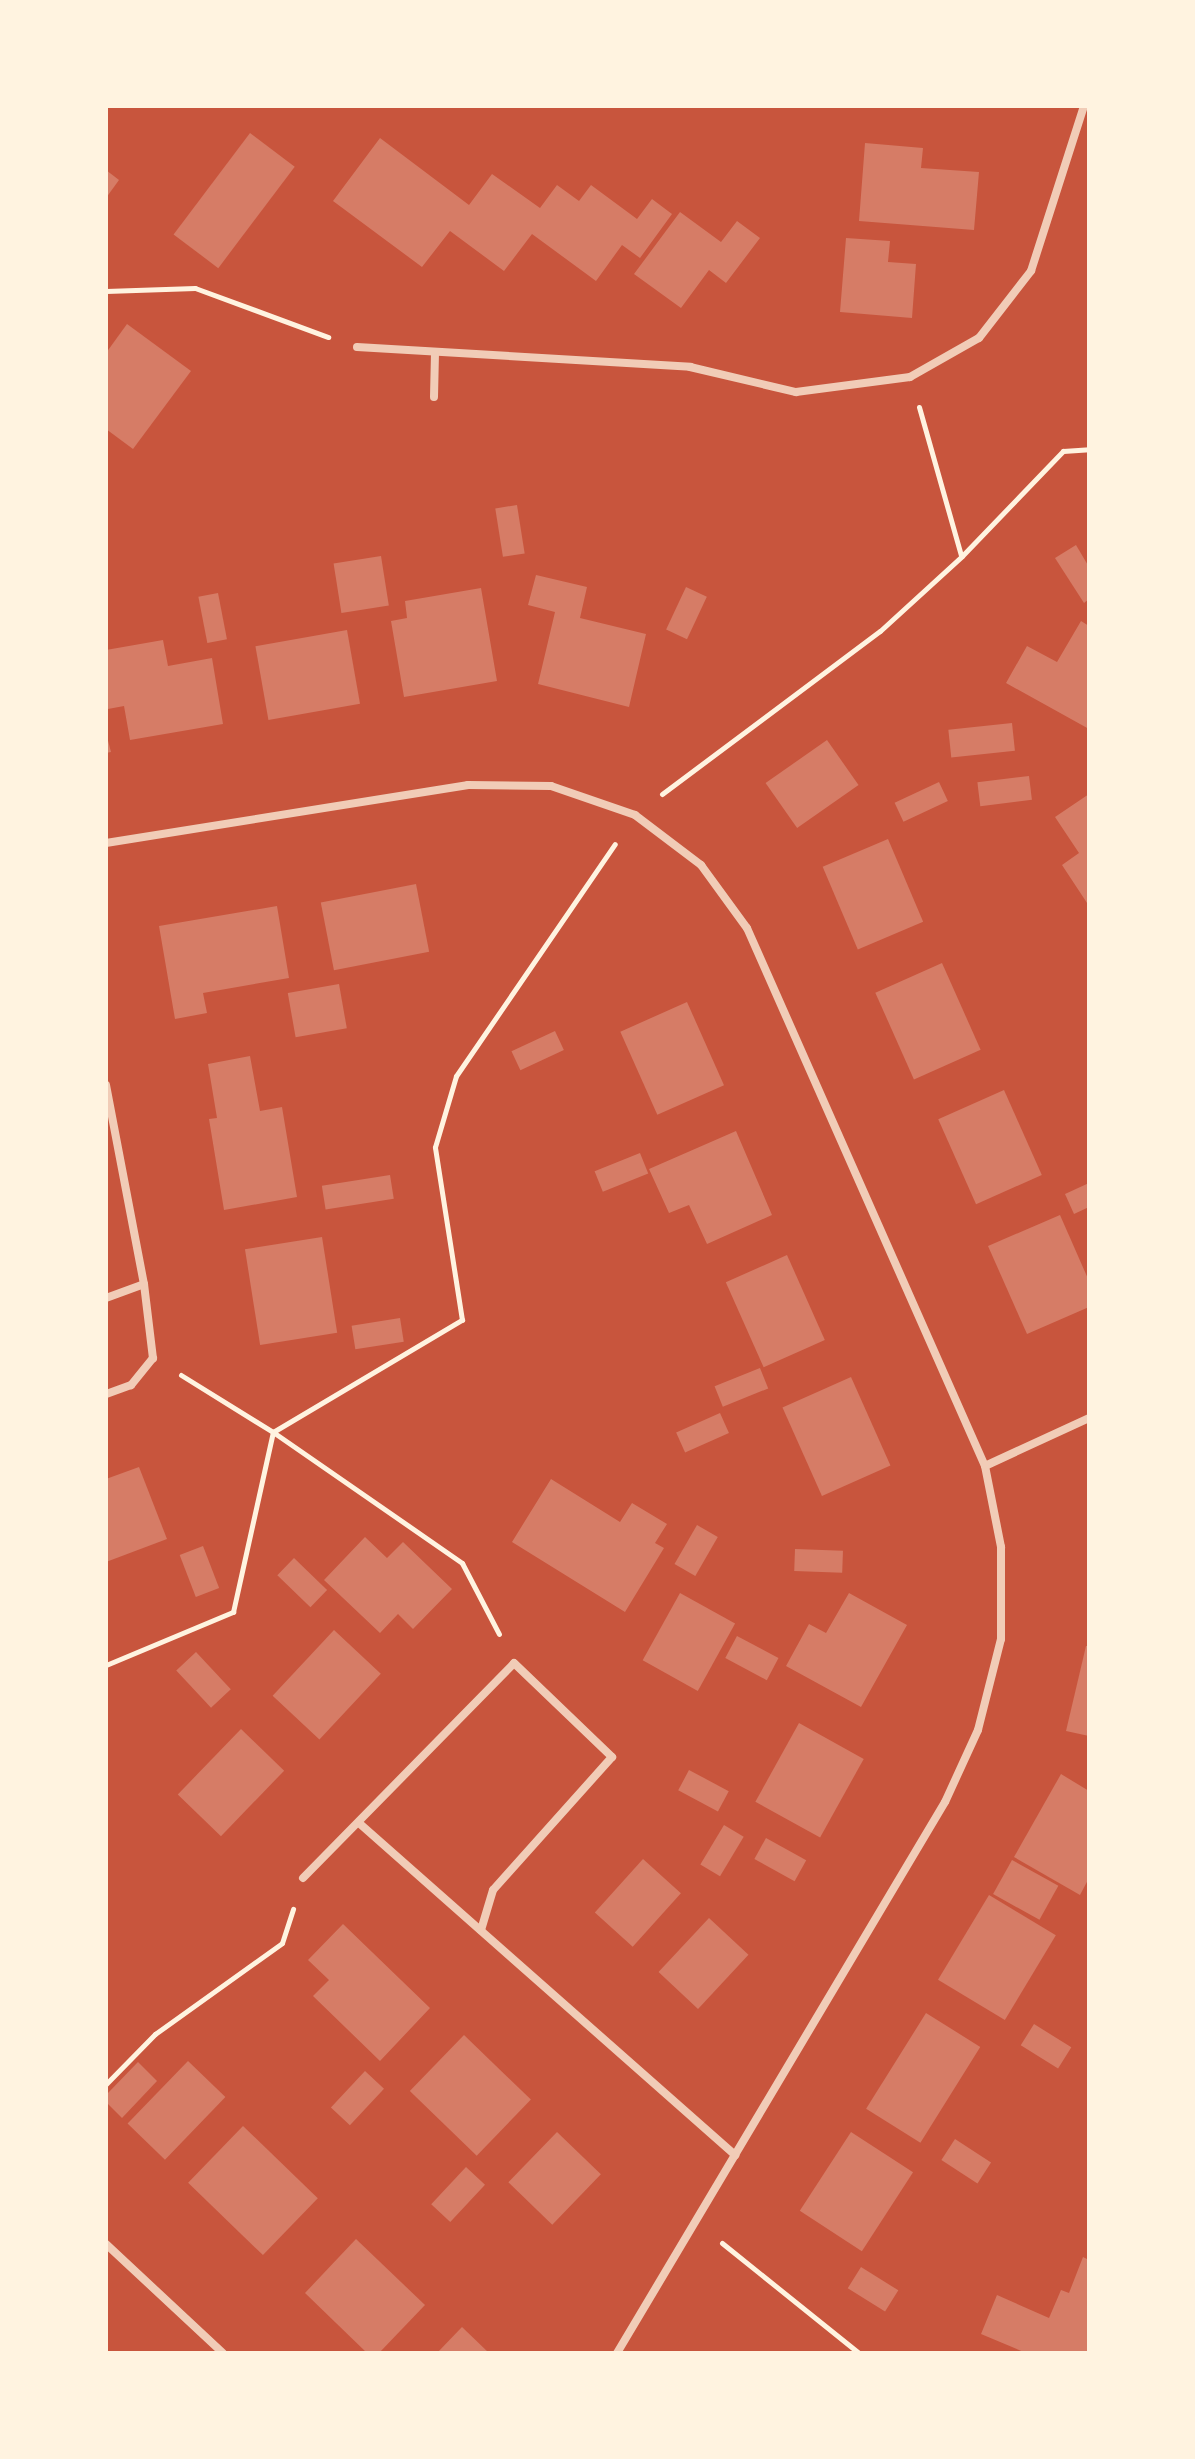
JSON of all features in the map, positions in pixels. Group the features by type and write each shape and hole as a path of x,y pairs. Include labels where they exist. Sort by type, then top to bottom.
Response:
{"street":[{"path":"357,347 690,367 796,392 910,377 979,338 1031,271 1084,106"},
{"path":"434,397 435,352"},
{"path":"106,843 468,785 551,786 635,815 701,865 747,928 985,1466 1001,1547 1001,1639 978,1730 945,1802 617,2353"},
{"path":"106,1085 144,1284 153,1358 131,1385 106,1394"},
{"path":"106,1298 144,1284"},
{"path":"985,1466 1089,1418"},
{"path":"303,1878 514,1663 612,1757 493,1890 481,1930"},
{"path":"359,1823 735,2155"},
{"path":"106,2244 223,2353"}],"path":[{"path":"106,291 195,288 357,347"},
{"path":"910,377 962,556"},
{"path":"106,1665 233,1612 273,1432 462,1320 435,1147 456,1076 635,815 880,631 962,556 1063,451 1089,449"},
{"path":"153,1358 273,1432 462,1563 514,1663"},
{"path":"106,2084 155,2034 282,1943 303,1878"},
{"path":"696,2222 859,2353"}],"building":[{"path":"250,133 295,167 218,268 174,234"},
{"path":"380,138 469,205 492,174 540,208 557,185 579,201 591,185 637,219 652,199 672,214 640,258 622,245 596,281 532,234 504,271 450,231 422,267 333,201"},
{"path":"865,143 923,148 921,168 979,172 974,230 859,221"},
{"path":"106,170 119,180 106,198"},
{"path":"680,212 721,242 737,221 760,238 726,283 709,270 681,308 634,274"},
{"path":"846,238 890,241 888,262 916,264 912,318 840,312"},
{"path":"127,324 191,371 133,449 106,429 106,353"},
{"path":"517,505 525,553 503,557 495,508"},
{"path":"1076,545 1089,567 1089,599 1084,603 1055,558"},
{"path":"381,556 389,605 341,613 334,564"},
{"path":"536,575 587,587 580,618 646,634 629,707 538,684 555,612 528,605"},
{"path":"686,587 707,597 687,639 666,630"},
{"path":"481,588 497,681 404,697 391,621 407,618 405,601"},
{"path":"218,593 227,639 207,643 198,597"},
{"path":"1081,621 1089,626 1089,729 1006,683 1027,646 1057,662"},
{"path":"347,630 360,704 268,720 255,646"},
{"path":"163,640 168,666 212,658 223,724 130,740 124,706 108,709 106,650"},
{"path":"1012,723 1015,751 951,758 948,730"},
{"path":"106,733 111,752 106,753"},
{"path":"827,740 859,785 797,828 766,783"},
{"path":"1029,776 1032,800 980,806 977,782"},
{"path":"939,782 948,801 903,822 895,803"},
{"path":"1089,794 1089,906 1062,865 1079,853 1055,817"},
{"path":"888,839 923,922 858,950 823,867"},
{"path":"416,884 429,952 334,970 321,903"},
{"path":"277,906 289,978 203,993 207,1013 175,1019 159,926"},
{"path":"942,963 981,1050 914,1079 875,993"},
{"path":"339,984 347,1028 296,1037 288,993"},
{"path":"687,1002 724,1085 657,1115 620,1032"},
{"path":"555,1031 564,1050 520,1070 511,1051"},
{"path":"250,1056 260,1111 282,1107 297,1197 224,1210 209,1119 217,1118 208,1064"},
{"path":"1004,1090 1042,1175 976,1204 938,1119"},
{"path":"736,1131 772,1215 707,1244 689,1205 669,1213 649,1169"},
{"path":"640,1153 648,1173 603,1192 595,1171"},
{"path":"390,1175 394,1199 326,1209 322,1186"},
{"path":"1089,1183 1089,1207 1074,1214 1065,1194"},
{"path":"1060,1215 1089,1281 1089,1307 1027,1334 988,1246"},
{"path":"322,1237 337,1333 260,1345 245,1249"},
{"path":"787,1255 825,1340 764,1367 726,1282"},
{"path":"400,1318 404,1342 355,1349 352,1326"},
{"path":"760,1368 768,1388 723,1407 715,1386"},
{"path":"851,1377 890,1466 822,1496 782,1408"},
{"path":"720,1413 729,1433 685,1453 676,1433"},
{"path":"139,1467 167,1539 106,1562 106,1479"},
{"path":"551,1479 620,1522 632,1503 667,1524 655,1543 664,1548 625,1612 512,1542"},
{"path":"697,1525 718,1537 695,1576 674,1564"},
{"path":"365,1537 387,1558 403,1542 452,1589 413,1629 398,1614 380,1633 324,1580"},
{"path":"203,1546 219,1588 196,1597 180,1555"},
{"path":"795,1549 843,1551 842,1573 794,1571"},
{"path":"294,1558 327,1590 310,1607 277,1575"},
{"path":"680,1593 735,1624 698,1691 643,1660"},
{"path":"849,1593 907,1625 861,1707 786,1666 809,1624 826,1633"},
{"path":"334,1630 381,1674 319,1739 273,1696"},
{"path":"737,1636 778,1658 767,1680 725,1658"},
{"path":"1086,1646 1089,1646 1089,1736 1066,1731"},
{"path":"196,1652 231,1689 211,1708 176,1670"},
{"path":"799,1723 864,1759 820,1838 755,1802"},
{"path":"241,1729 284,1771 221,1836 178,1794"},
{"path":"689,1770 729,1791 718,1811 678,1790"},
{"path":"1061,1774 1089,1791 1089,1878 1080,1895 1014,1857"},
{"path":"724,1825 744,1837 720,1876 700,1864"},
{"path":"766,1838 806,1860 795,1881 754,1859"},
{"path":"643,1859 681,1893 633,1947 595,1913"},
{"path":"1012,1860 1058,1886 1039,1920 993,1894"},
{"path":"989,1895 1056,1935 1005,2020 938,1980"},
{"path":"709,1918 748,1955 698,2009 659,1972"},
{"path":"343,1924 430,2008 380,2061 313,1996 329,1980 308,1960"},
{"path":"926,2013 980,2047 920,2143 866,2109"},
{"path":"1034,2024 1071,2047 1058,2069 1021,2045"},
{"path":"464,2035 531,2100 477,2156 410,2091"},
{"path":"188,2061 225,2097 165,2160 128,2124"},
{"path":"138,2062 157,2081 122,2118 106,2102 106,2095"},
{"path":"365,2071 384,2089 350,2125 331,2108"},
{"path":"243,2126 318,2198 263,2255 188,2183"},
{"path":"557,2132 601,2174 552,2225 508,2182"},
{"path":"851,2132 913,2172 862,2251 800,2211"},
{"path":"955,2139 991,2162 977,2183 941,2160"},
{"path":"466,2167 485,2185 450,2222 431,2204"},
{"path":"356,2239 425,2305 379,2353 367,2353 305,2293"},
{"path":"1083,2257 1089,2260 1089,2353 1026,2353 981,2334 997,2295 1049,2318 1061,2290 1069,2293"},
{"path":"861,2267 898,2290 885,2312 848,2288"},
{"path":"462,2327 489,2353 437,2353"}]}
